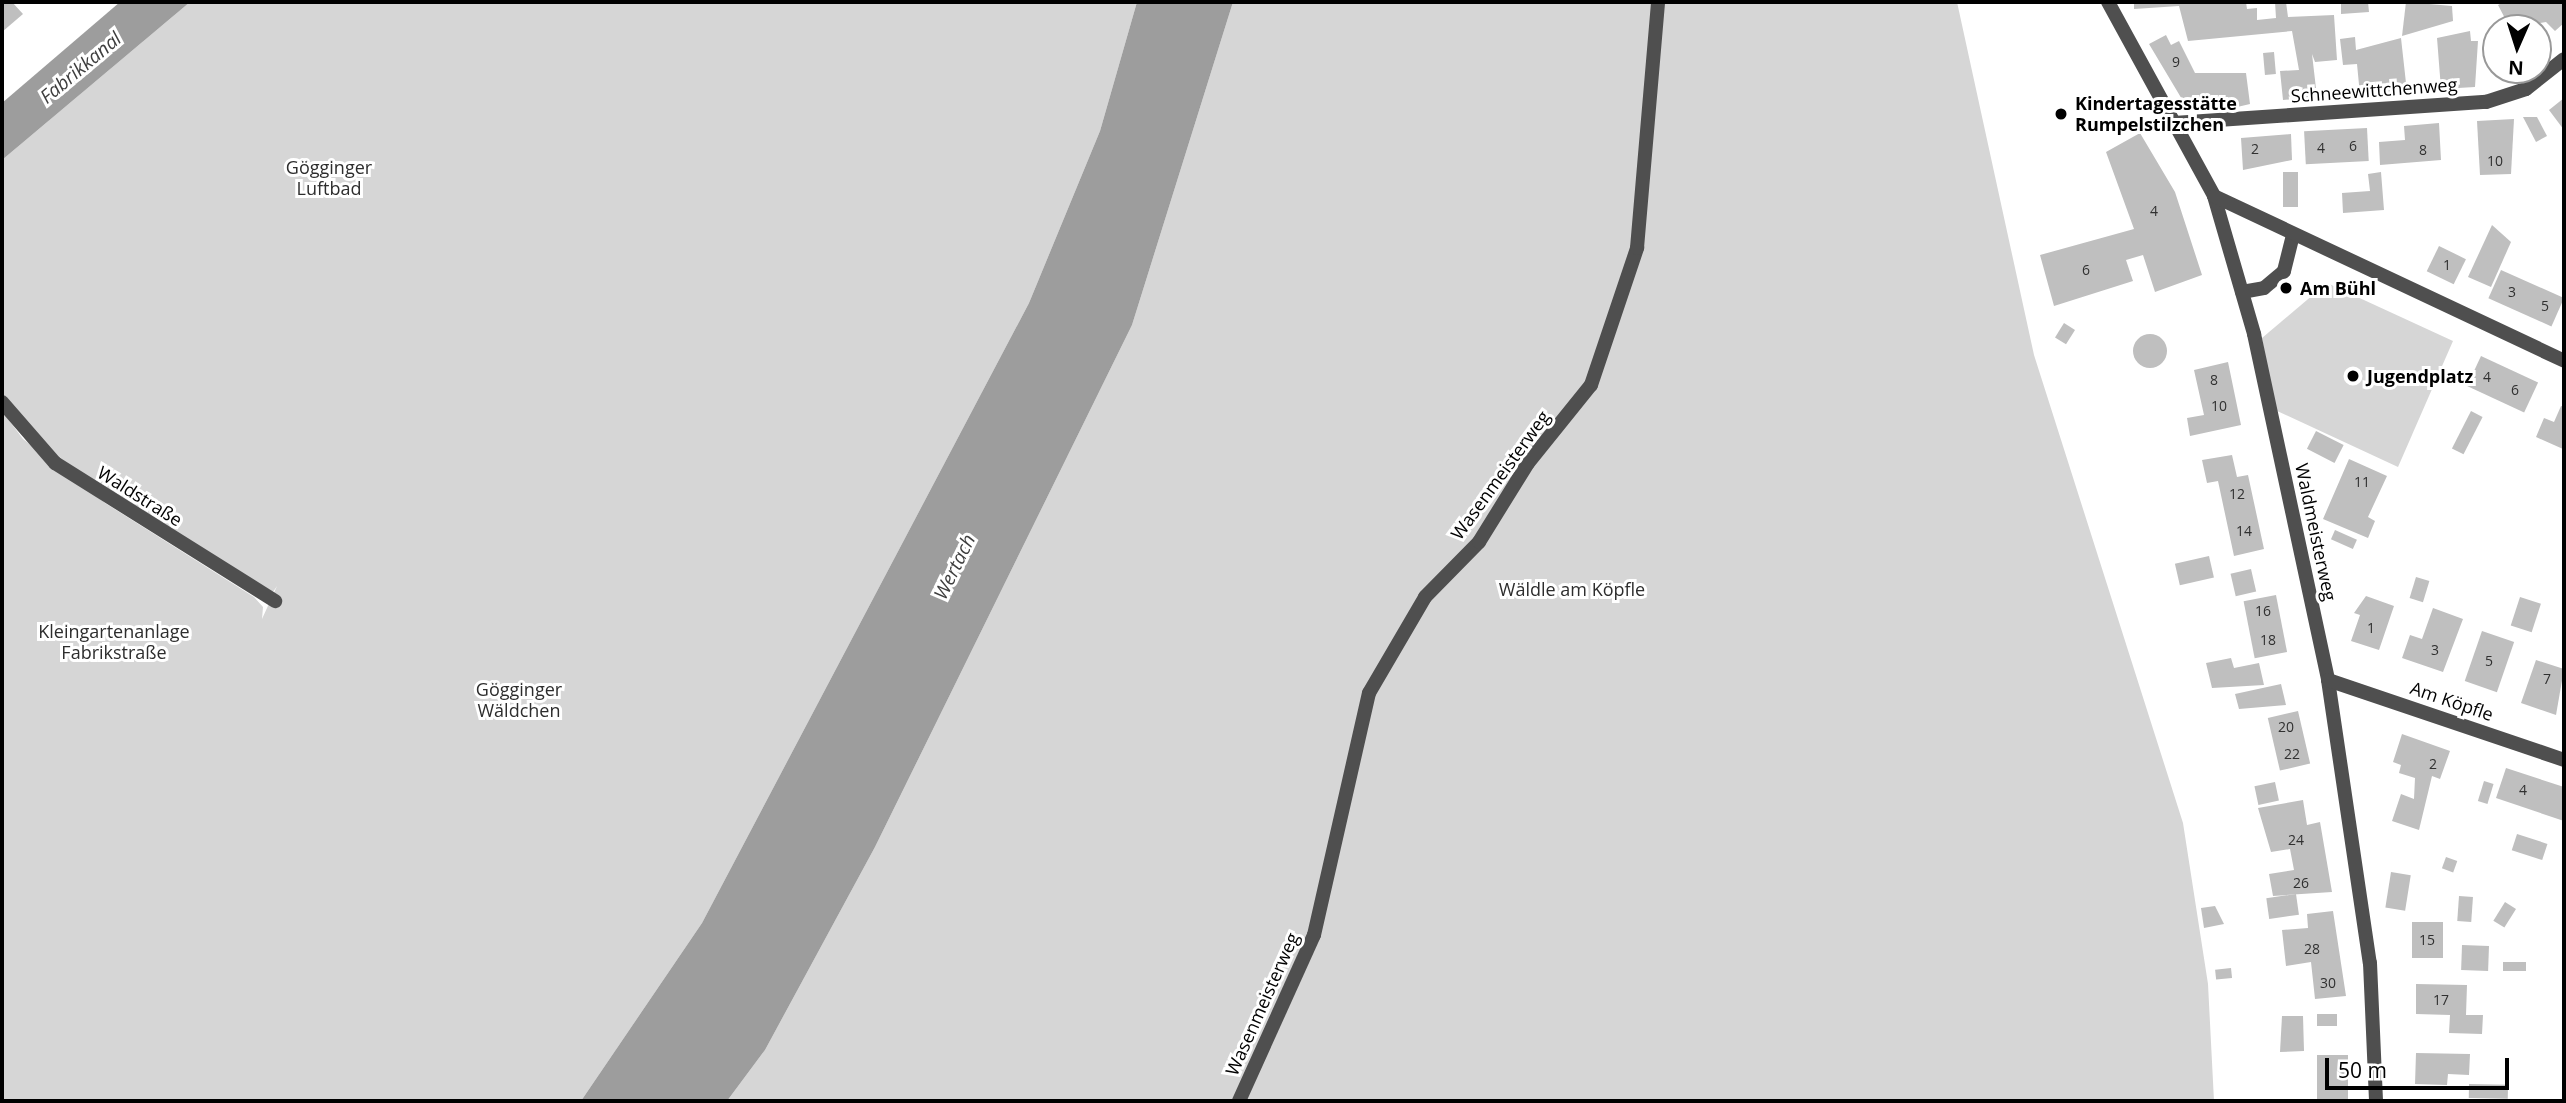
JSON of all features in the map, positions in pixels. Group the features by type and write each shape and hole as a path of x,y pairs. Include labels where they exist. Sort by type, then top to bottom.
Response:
{"street":[{"name":"Wasenmeisterweg","path":"1239,1101 1314,935 1369,693 1425,597 1479,542 1528,463 1591,385 1637,248 1658,2"},
{"name":"Waldmeisterweg","path":"2108,2 2214,196 2242,292 2328,680 2370,963 2376,1101"},
{"name":"Schneewittchenweg","path":"2174,123 2486,102 2526,89 2564,60"},
{"path":"2214,196 2293,236 2564,361"},
{"path":"2242,292 2264,288 2284,271 2293,236"},
{"name":"Waldstraße","path":"2,402 55,463 275,601"},
{"name":"Am Köpfle","path":"2328,680 2564,760"}],"green space":[{"name":"Gögginger Wäldchen","path":"190,2 1137,2 1100,131 1029,303 702,923 581,1101 2,1101 2,411 23,439 105,503 254,597 263,607 262,619 277,586 273,592 58,460 2,399 2,160"},
{"name":"Wäldle am Köpfle","path":"1233,2 1957,2 2034,355 2183,823 2208,984 2214,1101 727,1101 765,1050 875,847 1132,325"},
{"name":"Jugendplatz","path":"2327,283 2453,341 2398,467 2275,410 2262,338"}],"water":[{"name":"Fabrikkanal","path":"120,2 190,2 2,160 2,103"},
{"name":"Wertach","path":"1137,2 1233,2 1132,325 875,847 765,1050 727,1101 581,1101 702,923 1029,303 1100,131"}],"building":[{"path":"2,2 12,2 23,14 2,32"},
{"path":"2134,2 2246,2 2247,9 2257,8 2257,20 2276,18 2275,2 2286,2 2288,17 2334,15 2337,60 2315,62 2312,54 2317,97 2283,100 2280,71 2299,70 2292,31 2188,41 2179,6 2134,9"},
{"path":"2341,2 2368,2 2369,12 2341,14"},
{"path":"2406,2 2452,6 2453,21 2402,36"},
{"path":"2504,2 2564,2 2564,23 2555,31 2552,28 2552,14 2503,14 2498,5"},
{"path":"2470,31 2471,41 2478,41 2475,87 2441,89 2437,38"},
{"path":"2166,35 2171,45 2179,41 2195,73 2246,73 2250,104 2220,111 2220,103 2186,106 2149,44"},
{"path":"2355,37 2356,50 2401,38 2407,92 2360,95 2357,64 2343,65 2340,39"},
{"path":"2274,52 2276,74 2265,75 2263,53"},
{"path":"2564,98 2564,130 2549,110"},
{"path":"2523,117 2537,117 2547,136 2536,142"},
{"path":"2514,119 2511,174 2480,175 2477,121"},
{"path":"2439,123 2441,160 2380,165 2379,142 2405,140 2404,126"},
{"path":"2367,128 2369,161 2306,164 2304,131"},
{"path":"2140,133 2175,192 2202,275 2155,292 2143,255 2126,260 2133,281 2054,306 2040,255 2134,229 2106,152"},
{"path":"2291,134 2292,160 2243,170 2241,138"},
{"path":"2283,172 2298,172 2298,207 2283,207"},
{"path":"2381,172 2384,210 2343,213 2342,193 2370,191 2368,174"},
{"path":"2492,225 2511,242 2491,287 2468,277"},
{"path":"2439,246 2466,259 2454,284 2427,271"},
{"path":"2501,270 2564,298 2551,326 2488,298"},
{"path":"2064,323 2075,330 2066,344 2055,337"},
{"path":"2150,334 2162,339 2167,351 2162,363 2150,368 2138,363 2133,351 2138,339"},
{"path":"2481,356 2538,383 2524,413 2467,386"},
{"path":"2228,362 2241,425 2190,436 2187,418 2204,415 2194,370"},
{"path":"2561,406 2564,407 2563,449 2536,437 2544,418 2554,422"},
{"path":"2471,411 2483,417 2464,454 2452,448"},
{"path":"2316,431 2344,445 2335,463 2307,449"},
{"path":"2232,455 2237,477 2248,475 2264,549 2234,556 2218,481 2207,483 2202,460"},
{"path":"2349,459 2387,476 2368,517 2375,521 2368,538 2323,519"},
{"path":"2335,530 2357,540 2353,549 2331,539"},
{"path":"2209,556 2214,577 2180,585 2175,564"},
{"path":"2251,569 2256,591 2236,596 2231,574"},
{"path":"2416,577 2429,581 2423,602 2410,598"},
{"path":"2276,595 2287,652 2255,658 2244,601"},
{"path":"2366,596 2394,606 2379,650 2351,641 2360,615 2354,613"},
{"path":"2520,597 2541,604 2532,632 2511,626"},
{"path":"2433,608 2463,619 2443,672 2402,658 2410,635 2422,639"},
{"path":"2482,631 2514,642 2497,692 2465,681"},
{"path":"2231,658 2234,668 2259,663 2264,685 2212,688 2206,663"},
{"path":"2536,660 2564,669 2556,715 2521,703"},
{"path":"2281,684 2286,705 2239,709 2235,694"},
{"path":"2298,711 2310,764 2280,771 2268,718"},
{"path":"2402,734 2450,751 2440,779 2432,776 2419,830 2392,821 2401,794 2414,799 2415,778 2399,773 2401,765 2393,762"},
{"path":"2506,768 2564,787 2564,821 2496,798"},
{"path":"2484,781 2494,784 2487,804 2478,801"},
{"path":"2275,782 2279,801 2258,805 2254,786"},
{"path":"2303,800 2307,825 2320,822 2332,892 2273,896 2269,874 2294,870 2290,849 2271,852 2258,808"},
{"path":"2517,834 2547,844 2542,860 2512,850"},
{"path":"2446,857 2457,861 2453,872 2442,868"},
{"path":"2391,872 2411,875 2405,911 2385,908"},
{"path":"2296,894 2299,915 2269,919 2266,898"},
{"path":"2459,896 2473,897 2471,922 2457,921"},
{"path":"2505,902 2516,909 2504,928 2493,921"},
{"path":"2215,906 2224,924 2204,928 2201,908"},
{"path":"2333,911 2346,996 2315,999 2311,962 2286,966 2282,930 2308,928 2307,914"},
{"path":"2412,922 2443,922 2443,958 2412,958"},
{"path":"2462,945 2489,946 2488,971 2461,970"},
{"path":"2503,962 2526,962 2526,971 2503,971"},
{"path":"2231,968 2232,978 2216,980 2215,970"},
{"path":"2416,984 2467,985 2466,1015 2483,1015 2482,1034 2449,1033 2450,1015 2416,1014"},
{"path":"2317,1014 2337,1014 2337,1026 2317,1026"},
{"path":"2282,1016 2303,1016 2304,1051 2280,1052"},
{"path":"2416,1053 2470,1054 2469,1075 2448,1074 2447,1085 2415,1084"},
{"path":"2317,1055 2348,1055 2348,1101 2317,1101"},
{"path":"2469,1084 2508,1085 2508,1099 2469,1098"}],"place":[{"name":"Kindertagesstätte Rumpelstilzchen","path":"2061,114"},
{"name":"Am Bühl","path":"2286,288"},
{"name":"Jugendplatz","path":"2353,376"}],"park label":[{"name":"Gögginger Luftbad","path":"329,178"},
{"name":"Kleingartenanlage Fabrikstraße","path":"114,642"}]}
